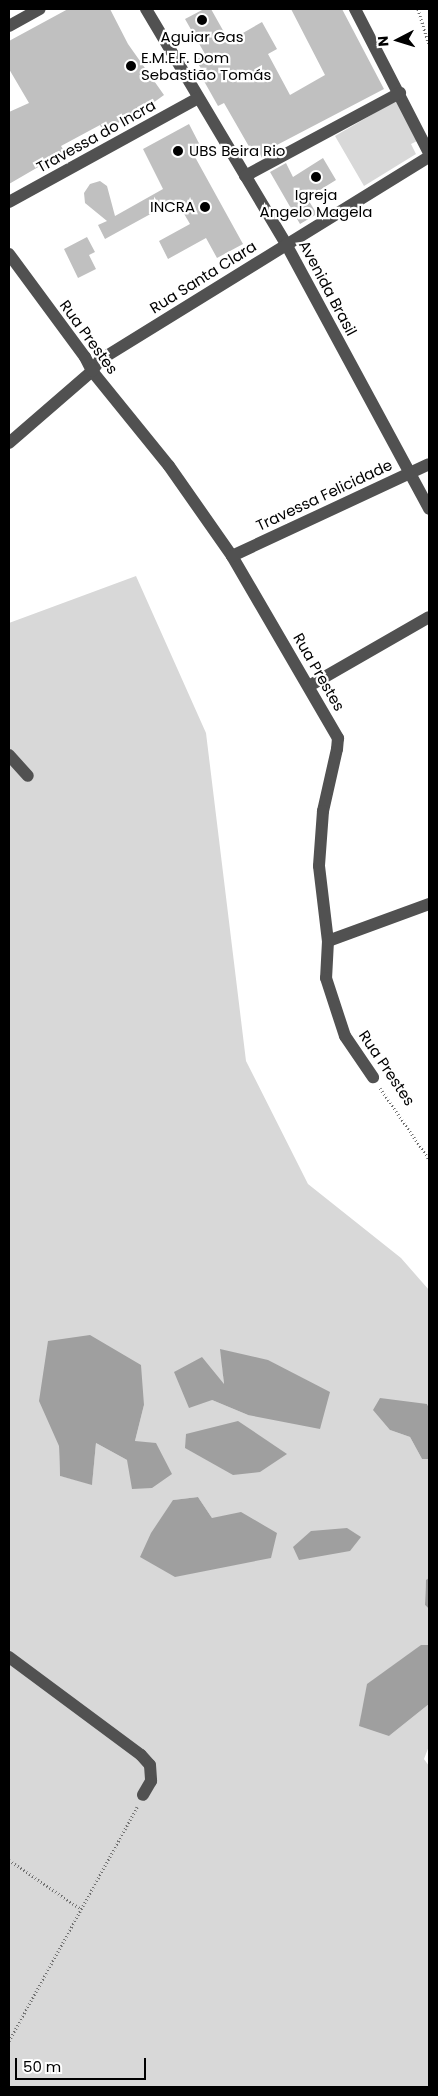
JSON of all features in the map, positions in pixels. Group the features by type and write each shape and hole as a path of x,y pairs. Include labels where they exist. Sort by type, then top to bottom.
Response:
{"street":[{"path":"9,26 40,9"},
{"name":"Avenida Brasil","path":"146,9 286,244 429,509"},
{"path":"355,9 400,93 429,153"},
{"path":"245,176 400,93"},
{"name":"Travessa do Incra","path":"9,202 198,98"},
{"name":"Rua Santa Clara","path":"9,443 92,371 100,360 429,157"},
{"name":"Rua Prestes","path":"9,254 85,357 92,371 169,466 232,556 338,738 338,749 323,811 319,866 328,941 326,978 345,1036 373,1077"},
{"name":"Travessa Felicidade","path":"232,556 429,464"},
{"path":"309,686 429,617"},
{"path":"9,755 28,776"},
{"path":"328,941 429,904"},
{"path":"9,1657 141,1755 150,1765 151,1781 144,1795"}],"path":[{"path":"418,9 429,45"},
{"name":"Rua Prestes","path":"373,1077 429,1159"},
{"path":"9,2041 144,1795"},
{"path":"9,1860 81,1909"}],"shaded area":[{"path":"397,100 417,141 411,144 416,154 364,186 335,136"},
{"path":"136,576 206,733 246,1061 308,1184 401,1258 429,1290 429,1408 427,1404 390,1430 410,1437 422,1459 429,1459 429,1578 426,1581 425,1605 429,1609 429,1645 421,1645 389,1736 429,1704 429,1746 424,1759 429,1766 429,2087 9,2087 9,623","holes":["221,1349 248,1415 212,1400 224,1385","144,1405 135,1441 127,1460 96,1443 92,1484 60,1476 59,1446","198,1497 212,1518 173,1500"]},
{"path":"90,1335 141,1365 144,1405 135,1441 156,1443 172,1474 152,1488 132,1489 127,1460 96,1443 92,1485 60,1476 59,1446 39,1401 48,1341"},
{"path":"220,1349 268,1360 330,1392 320,1429 248,1415 212,1400 189,1408 174,1372 202,1357 224,1384"},
{"path":"380,1398 427,1404 429,1408 429,1459 422,1459 410,1437 390,1430 373,1410"},
{"path":"238,1421 287,1454 260,1472 233,1475 185,1448 186,1434"},
{"path":"198,1497 212,1518 241,1512 277,1533 271,1558 175,1577 140,1557 151,1533 173,1500"},
{"path":"347,1528 361,1537 350,1551 299,1560 293,1547 311,1531"},
{"path":"429,1578 429,1609 425,1605 426,1580"},
{"path":"421,1645 429,1645 429,1704 389,1736 359,1726 367,1684"}],"building":[{"path":"68,9 110,9 128,44 164,95 146,108 103,131 100,125 61,146 68,157 43,171 40,166 9,184 9,112 29,103 9,69 9,41"},
{"path":"204,9 211,9 229,41 262,22 277,49 268,54 290,95 325,75 291,9 342,9 384,89 275,146 277,150 262,158 260,154 255,157 224,103 218,106 200,74 203,72 196,60 205,54 185,19"},
{"path":"189,124 204,153 195,157 243,244 217,258 206,238 168,259 159,241 190,224 176,200 105,239 98,225 107,221 85,203 84,193 90,184 100,181 107,186 115,216 163,189 143,149"},
{"path":"323,158 336,180 307,198 317,214 300,224 270,172 286,163 293,177"},
{"path":"87,237 95,252 89,255 96,269 78,278 64,249"}],"place":[{"name":"Aguiar Gas","path":"202,20"},
{"name":"E.M.E.F. Dom Sebastião Tomás","path":"131,66"},
{"name":"UBS Beira Rio","path":"178,151"},
{"name":"Igreja Angelo Magela","path":"316,177"},
{"name":"INCRA","path":"205,207"}]}
